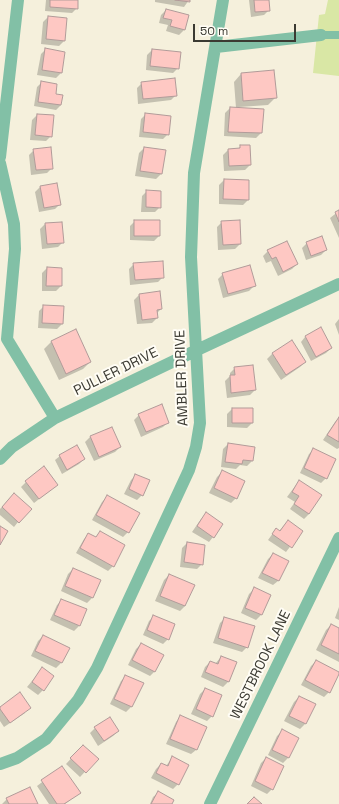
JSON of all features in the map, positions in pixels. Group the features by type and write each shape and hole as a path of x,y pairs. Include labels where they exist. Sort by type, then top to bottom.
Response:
{"street":[{"path":"0,157 18,0"},
{"name":"AMBLER DRIVE","path":"0,764 17,758 46,739 78,700 97,668 189,470 194,454 200,423 191,257 194,173 223,0"},
{"path":"216,47 321,35"},
{"path":"0,163 14,224 16,249 4,339 55,418"},
{"name":"PULLER DRIVE","path":"0,460 12,447 55,418 196,350 339,284"},
{"name":"WESTBROOK LANE","path":"210,804 339,538"}],"lane":[{"path":"321,35 339,35"}],"green space":[{"path":"328,0 339,0 339,76 313,73 319,15 325,14"}],"building":[{"path":"50,0 78,0 78,9 50,7"},
{"path":"175,0 190,0 190,2"},
{"path":"254,0 269,0 270,11 255,12"},
{"path":"166,9 189,15 185,30 170,26 172,20 163,18"},
{"path":"48,16 67,18 65,41 46,39"},
{"path":"45,48 65,52 62,73 42,70"},
{"path":"152,49 181,52 179,69 150,66"},
{"path":"274,70 277,98 243,101 241,73"},
{"path":"175,78 177,96 143,99 141,82"},
{"path":"41,81 57,84 56,94 63,95 61,105 38,102"},
{"path":"230,107 264,109 262,133 228,132"},
{"path":"145,113 171,116 169,135 143,132"},
{"path":"37,114 54,115 52,137 35,135"},
{"path":"240,145 250,145 251,165 229,166 228,149 240,148"},
{"path":"51,147 53,169 36,170 33,149"},
{"path":"144,147 166,150 162,174 140,171"},
{"path":"224,179 249,180 249,200 223,199"},
{"path":"57,183 61,205 44,208 40,186"},
{"path":"146,190 161,191 161,208 146,207"},
{"path":"339,210 339,222 335,212"},
{"path":"134,220 160,220 160,236 134,236"},
{"path":"240,220 241,244 223,245 221,221"},
{"path":"62,222 64,243 47,244 45,223"},
{"path":"322,236 327,250 311,256 306,242"},
{"path":"287,241 298,264 283,272 276,257 272,259 267,250"},
{"path":"163,261 164,278 135,280 133,263"},
{"path":"250,265 256,286 228,294 222,273"},
{"path":"47,267 62,268 62,286 46,286"},
{"path":"160,291 162,309 157,310 158,318 142,320 139,294"},
{"path":"43,305 64,306 63,324 42,323"},
{"path":"321,327 332,348 316,357 305,336"},
{"path":"76,329 91,362 66,374 51,341"},
{"path":"292,340 306,362 286,375 272,353"},
{"path":"253,365 256,390 231,393 230,375 235,375 234,367"},
{"path":"162,404 169,423 146,432 138,414"},
{"path":"232,408 253,408 253,423 232,423"},
{"path":"339,417 339,442 327,435"},
{"path":"112,427 121,447 99,457 90,436"},
{"path":"228,443 255,447 253,461 243,460 242,464 225,462"},
{"path":"77,445 85,459 67,470 59,455"},
{"path":"313,448 336,459 327,479 304,468"},
{"path":"44,466 58,485 39,499 25,481"},
{"path":"222,470 245,481 237,499 214,488"},
{"path":"135,474 150,480 143,496 129,489"},
{"path":"299,480 322,495 309,514 294,504 299,496 292,492"},
{"path":"14,493 32,509 19,523 2,507"},
{"path":"107,495 140,513 129,533 96,515"},
{"path":"206,512 223,524 214,538 197,526"},
{"path":"288,520 303,531 292,548 272,534 276,528 280,531"},
{"path":"0,526 8,531 0,545"},
{"path":"100,531 125,545 114,567 80,548 88,533 96,537"},
{"path":"187,542 205,545 203,565 184,562"},
{"path":"273,553 289,561 279,581 262,573"},
{"path":"73,568 101,580 93,598 65,586"},
{"path":"169,574 195,585 185,606 160,596"},
{"path":"254,587 271,595 262,615 245,608"},
{"path":"61,599 87,609 80,626 54,615"},
{"path":"153,615 175,624 169,640 147,630"},
{"path":"224,617 255,626 248,648 218,638"},
{"path":"331,624 339,628 339,654 321,645"},
{"path":"43,635 70,648 62,663 35,651"},
{"path":"141,643 164,655 155,672 132,660"},
{"path":"221,656 237,662 229,682 205,672 210,661 218,664"},
{"path":"316,660 339,672 330,693 305,680"},
{"path":"42,667 54,676 44,691 32,682"},
{"path":"125,675 144,683 132,707 114,699"},
{"path":"205,688 222,695 213,717 196,709"},
{"path":"20,692 31,708 10,723 0,707"},
{"path":"299,696 316,704 306,724 289,716"},
{"path":"180,715 207,727 197,750 170,739"},
{"path":"110,717 119,731 104,741 94,727"},
{"path":"282,729 299,738 289,758 272,750"},
{"path":"83,745 99,759 86,773 70,758"},
{"path":"172,756 189,765 179,785 156,773 161,763 168,766"},
{"path":"266,757 284,766 273,790 255,781"},
{"path":"62,766 81,793 64,804 57,804 41,780"},
{"path":"30,787 38,804 9,804 6,798"},
{"path":"158,791 174,800 172,804 151,804"},
{"path":"254,797 262,804 247,804"}]}
